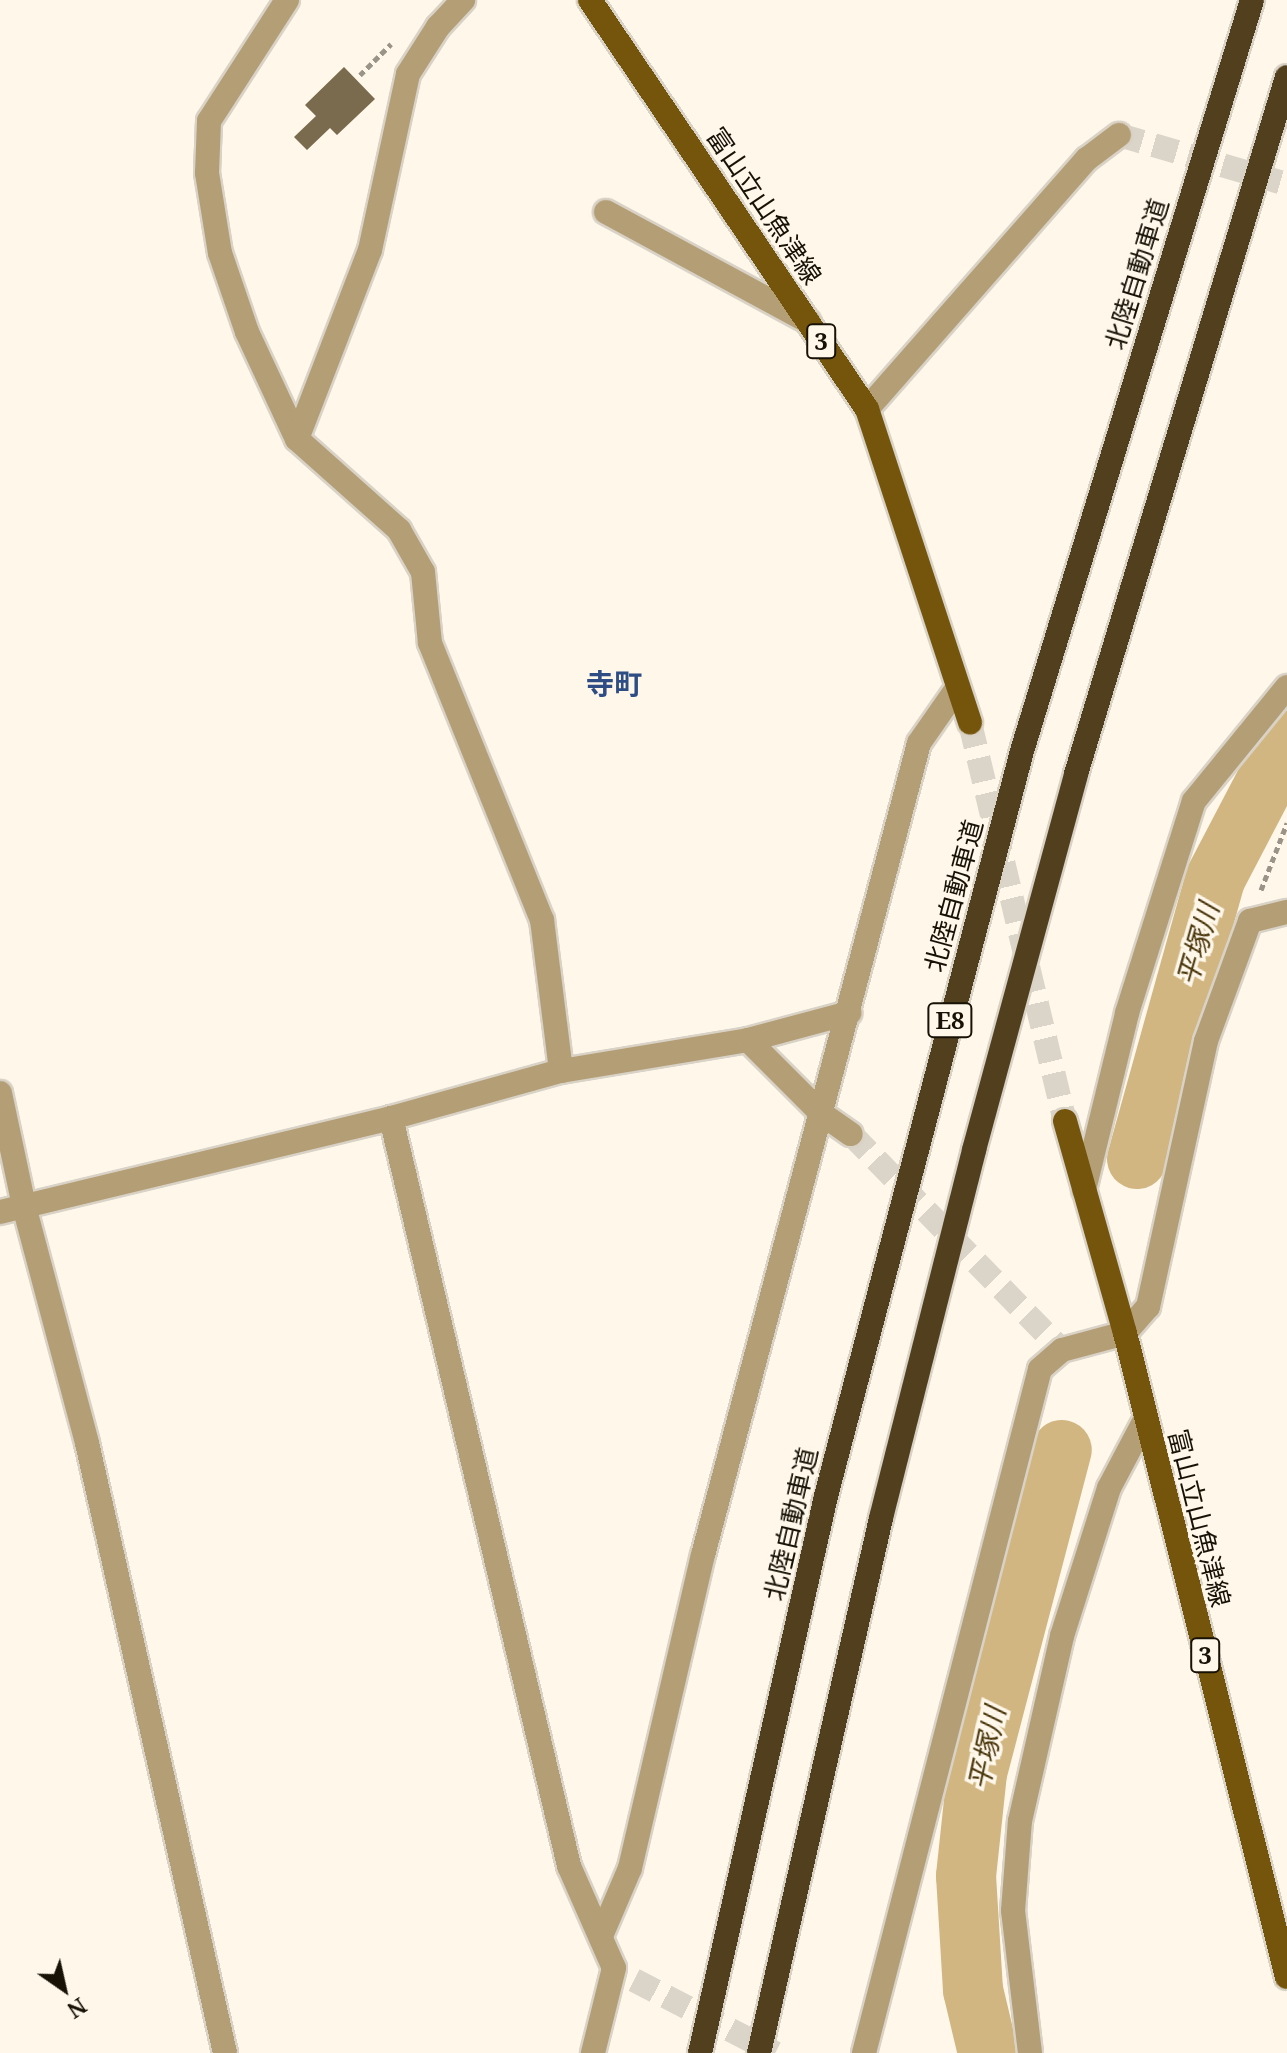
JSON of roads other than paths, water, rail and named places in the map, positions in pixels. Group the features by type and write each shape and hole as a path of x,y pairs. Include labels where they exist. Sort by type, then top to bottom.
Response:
{"highway":[{"name":"北陸自動車道","path":"700,2053 826,1496 1018,767 1252,0"},
{"name":"E8","path":"759,2053 881,1518 974,1150 1081,758 1287,77"}],"main road":[{"name":"富山立山魚津線","path":"590,0 867,409 970,723"},
{"name":"富山立山魚津線","path":"1065,1121 1125,1333 1287,1977"}],"street":[{"path":"287,0 209,121 207,173 229,279 247,332 297,439 399,530 423,572 430,643 542,920 561,1071"},
{"path":"297,439 370,250 408,74 438,27 463,0"},
{"path":"867,409 1087,159 1119,135"},
{"path":"606,212 808,321"},
{"path":"601,1936 630,1868 703,1555 919,743 958,687"},
{"path":"1084,1190 1127,1013 1194,801 1287,687"},
{"path":"864,2053 1040,1369 1062,1350 1125,1333 1148,1307 1206,1041 1250,921 1287,912"},
{"path":"12,1209 391,1118 561,1071 748,1040 849,1013"},
{"path":"748,1040 822,1114 851,1134"},
{"path":"0,1093 12,1209 87,1443 225,2053"},
{"path":"391,1118 569,1866 601,1936 624,1974 593,2053"},
{"path":"1030,2053 1013,1911 1020,1821 1062,1636 1109,1488 1145,1420"}],"waterway":[{"name":"平塚川","path":"1137,1159 1215,879 1287,741"},
{"name":"平塚川","path":"988,2053 973,1990 966,1876 977,1773 1062,1450"}],"tunnel":[{"path":"1119,135 1287,184"},
{"path":"970,723 1065,1121"},
{"path":"851,1134 1062,1350"},
{"path":"634,1980 775,2053"}],"district":[{"name":"寺町","path":"614,683"}]}
